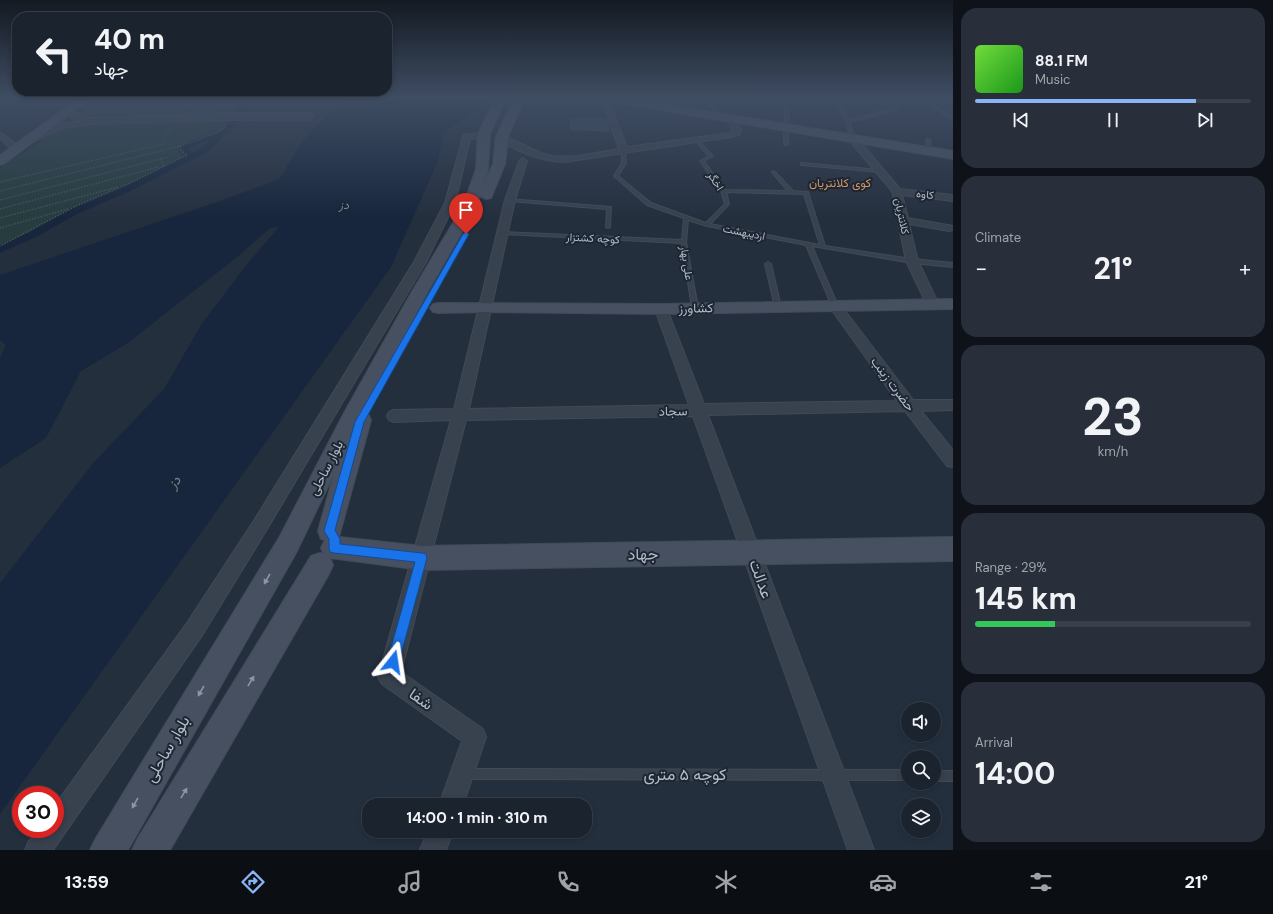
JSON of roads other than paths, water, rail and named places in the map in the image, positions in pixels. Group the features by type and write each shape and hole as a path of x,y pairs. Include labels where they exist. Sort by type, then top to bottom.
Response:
{"main road":[{"path":"0,151 19,139"},
{"path":"0,161 32,139"},
{"name":"بلوار ساحلی","path":"150,850 328,548 360,422 481,208 491,164 485,139"},
{"name":"بلوار ساحلی","path":"108,850 289,541 350,419 418,295 470,206 479,184 491,164 501,139"},
{"path":"859,139 929,145 953,155"},
{"name":"کشاورز","path":"439,308 485,307 661,309 953,304"},
{"path":"311,526 322,526 328,548 309,569 298,568 290,564 286,555 289,541 301,529 311,526"},
{"name":"جهاد","path":"328,548 422,558 953,549"}],"street":[{"path":"5,139 11,144"},
{"path":"29,141 33,139"},
{"path":"64,813 194,630 261,524 420,262 450,203 456,184 462,152 467,139"},
{"path":"505,139 533,154 553,160 704,139"},
{"path":"619,139 624,151"},
{"name":"کلانتریان","path":"853,139 897,191 912,261 933,305"},
{"path":"422,558 460,415 510,200 523,161"},
{"name":"کاوه","path":"897,191 953,198"},
{"path":"903,220 949,228"},
{"name":"حضرت زینب","path":"835,306 909,406 953,461"},
{"name":"عدالت","path":"661,309 861,850"},
{"name":"سجاد","path":"394,416 953,405"},
{"name":"شفا","path":"422,558 389,677 476,737 454,798"},
{"path":"38,850 47,838"},
{"path":"433,850 438,838"}],"lane":[{"path":"786,139 786,144"},
{"name":"اخگر","path":"697,140 711,156 702,160 723,191 727,204 706,225"},
{"name":"اردیبهشت","path":"624,151 624,163 616,176 649,204 706,225 823,247 912,261 953,265"},
{"path":"802,164 880,171"},
{"path":"774,172 792,193"},
{"path":"723,191 806,193 823,247"},
{"path":"510,200 609,208 608,227"},
{"name":"علی بهار","path":"686,218 684,242 695,308"},
{"name":"کوچه کشتزار","path":"502,233 684,242"},
{"path":"808,244 835,306"},
{"path":"768,264 778,307"},
{"name":"کوچه ۵ متری","path":"463,774 901,775"},
{"path":"941,776 953,776"}],"water":[{"name":"دز","path":"305,139 442,139 438,161 391,267 20,786 12,786 12,797 0,814 0,583 94,462 164,389 201,325 244,268 279,227 270,228 237,257 128,343 81,371 46,438 0,468 0,358 6,345 0,340 0,275 217,202 279,179"}],"waterway":[{"path":"191,157 184,148 195,142 206,139"},
{"path":"191,157 207,149 216,139"},
{"path":"0,250 34,234 73,212 123,191 191,157"}],"district":[{"name":"کوی کلانتریان","path":"840,183"}]}
